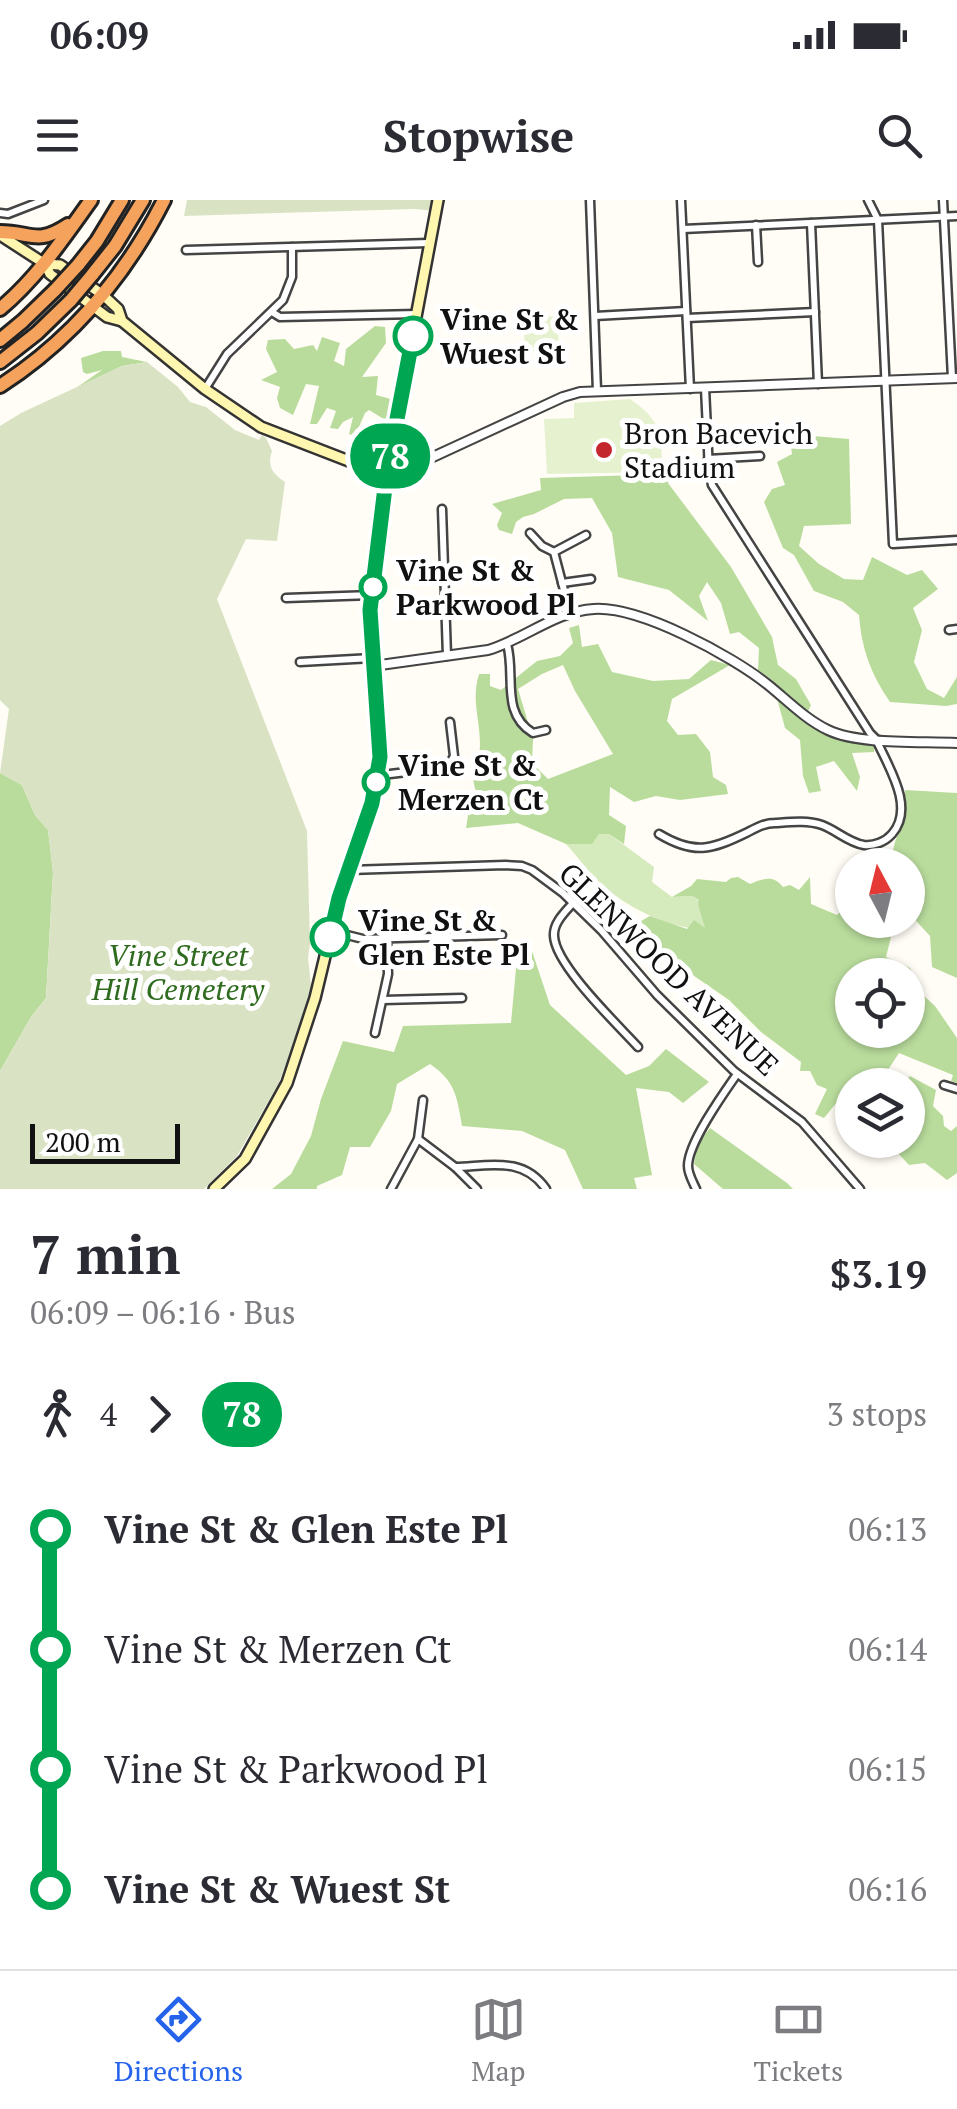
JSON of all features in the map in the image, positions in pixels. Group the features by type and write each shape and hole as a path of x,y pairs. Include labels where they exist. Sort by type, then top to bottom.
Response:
{"highway":[{"path":"0,308 45,264 91,200"},
{"path":"0,340 78,265 122,200"},
{"path":"0,362 37,333 92,276 143,200"},
{"path":"0,386 42,356 103,295 164,200"},
{"path":"0,234 40,237 78,217"}],"main road":[{"path":"214,1189 245,1160 286,1083 315,998 339,898 372,803 380,750 372,662 372,594 387,471 438,200"},
{"path":"0,234 45,264 50,274 107,318 122,321 236,412 261,427 354,463 387,471"},
{"path":"45,264 60,265 103,295 118,309 122,321"},
{"path":"354,463 364,474 376,479 384,494"}],"street":[{"path":"0,213 8,214 44,200"},
{"path":"590,200 597,391"},
{"path":"682,200 690,388"},
{"path":"868,200 878,220 893,544 957,540"},
{"path":"387,471 408,468 580,392 954,378 943,200"},
{"path":"683,229 957,216"},
{"path":"811,223 818,384"},
{"path":"756,226 758,262"},
{"path":"186,250 429,243"},
{"path":"205,388 227,354 282,300 290,283 292,247"},
{"path":"272,312 280,317 416,314"},
{"path":"595,316 816,312"},
{"path":"659,834 675,844 708,848 768,823 804,822 825,826 870,845 883,841 896,828 901,808 897,788 876,739 715,491 708,459 705,388"},
{"path":"708,459 760,456"},
{"path":"442,509 447,656"},
{"path":"530,533 554,552 570,613"},
{"path":"554,552 586,536"},
{"path":"562,583 591,579"},
{"path":"286,598 372,594"},
{"path":"300,662 372,662 477,652 506,644 570,613 594,608 615,610 658,624 736,662 829,731 852,738 957,744"},
{"path":"506,644 514,711 528,730 546,730"},
{"path":"377,773 448,766 454,756 450,722"},
{"name":"GLENWOOD AVENUE","path":"349,870 506,864 522,866 541,876 601,930 657,995 737,1074 802,1122 860,1189"},
{"path":"573,903 556,924 556,944 577,981 638,1047"},
{"path":"331,931 363,939 502,936"},
{"path":"375,1034 388,966 387,939"},
{"path":"383,1000 462,998"},
{"path":"696,1189 688,1168 690,1156 711,1113 737,1074"},
{"path":"944,1085 957,1090"},
{"path":"390,1189 418,1138 424,1100"},
{"path":"418,1138 477,1189"},
{"path":"454,1167 516,1166 536,1175 546,1189"}],"green space":[{"path":"187,200 438,200 435,211 184,216"},
{"path":"557,316 559,350 525,352 523,318"},
{"path":"375,326 385,327 386,343 362,377 378,376 376,395 394,400 387,421 369,410 355,436 349,434 353,417 338,429 330,428 336,411 327,408 317,424 310,424 319,386 306,384 293,415 280,408 280,387 261,380 277,372 266,349 268,340 285,339 294,349 313,345 317,351 322,337 340,343 334,361 344,366 346,349"},
{"path":"103,351 121,351 122,357 147,362 122,366 76,388 102,370 83,372 81,358"},
{"name":"Vine Street Hill Cemetery","path":"147,362 190,402 206,407 235,430 259,440 262,435 266,438 272,451 272,469 285,482 277,541 246,539 217,599 307,831 311,985 279,1083 237,1156 204,1189 0,1189 0,1071 46,998 53,872 48,830 35,815 22,785 0,773 9,709 0,700 0,426 122,366"},
{"name":"Bron Bacevich Stadium","path":"630,399 655,422 663,472 547,474 544,419 574,418 574,403"},
{"path":"789,434 849,439 851,524 804,526 799,546 844,579 863,580 872,557 907,575 922,570 938,589 913,608 922,630 914,662 927,689 944,698 957,677 957,704 890,702 868,660 859,615 843,602 814,591 794,555 783,548 764,502 772,489 785,485 777,462 792,454"},
{"path":"671,474 668,483 731,567 772,637 778,665 796,679 811,705 806,716 829,731 876,739 874,752 852,753 860,777 857,791 834,761 816,767 821,791 809,793 803,776 800,740 785,728 772,680 758,670 759,648 739,632 730,634 721,603 707,582 699,596 708,621 669,590 618,577 612,533 592,498 564,499 523,517 516,522 512,534 499,530 502,513 492,504 541,490 540,478"},
{"path":"579,625 582,647 598,644 612,672 653,681 689,679 711,660 730,665 672,699 667,721 678,735 696,734 710,752 713,777 726,785 728,794 680,800 656,796 634,802 610,787 609,815 626,826 624,844 609,834 599,834 592,844 566,844 518,823 466,828 476,791 474,779 480,751 476,701 479,674 490,674 490,686 501,690 537,661 560,656 573,643 569,628","holes":["563,665 613,754 548,779 532,763 533,739 518,689"]},
{"path":"0,773 22,785 35,815 48,830 53,872 46,998 0,1071"},
{"path":"905,790 957,793 957,978 932,967 930,936 925,931 925,848 894,848 905,816"},
{"path":"599,834 609,834 654,867 652,882 672,897 692,896 700,901 707,930 664,921 609,891 566,844 591,844"},
{"path":"738,877 750,884 772,879 783,887 790,885 799,890 810,877 811,904 835,914 835,938 891,938 888,958 835,958 835,1048 925,1048 925,997 957,1038 957,1083 951,1081 953,1075 899,1053 889,1068 835,1068 835,1104 824,1118 815,1114 827,1089 817,1085 810,1071 800,1071 801,1062 761,1032 729,1000 655,949 641,921 650,916 687,929 694,920 705,928 699,900 692,896 672,897 697,879 726,882"},
{"path":"528,939 550,1005 626,1075 649,1066 666,1049 709,1082 683,1103 669,1092 636,1088 652,1175 634,1178 637,1189 583,1189 565,1150 522,1131 462,1126 454,1090 430,1064 397,1084 391,1111 370,1147 350,1147 342,1175 317,1189 272,1189 291,1174 311,1136 343,1041 394,1052 403,1026 511,1023 517,958"},
{"path":"925,1084 936,1090 933,1106 943,1116 944,1126 951,1131 957,1126 957,1173 947,1180 925,1163 909,1165 903,1158 925,1158"},
{"path":"710,1128 793,1189 723,1189 694,1164 698,1143"}],"bus line":[{"name":"78","path":"330,937 339,898 372,803 380,757 370,610 387,471 413,336"}],"place":[{"name":"Vine St & Wuest St","path":"413,336"},
{"name":"Bron Bacevich Stadium","path":"604,450"},
{"name":"Vine St & Parkwood Pl","path":"373,587"},
{"name":"Vine St & Merzen Ct","path":"376,782"},
{"name":"Vine St & Glen Este Pl","path":"330,937"}]}
